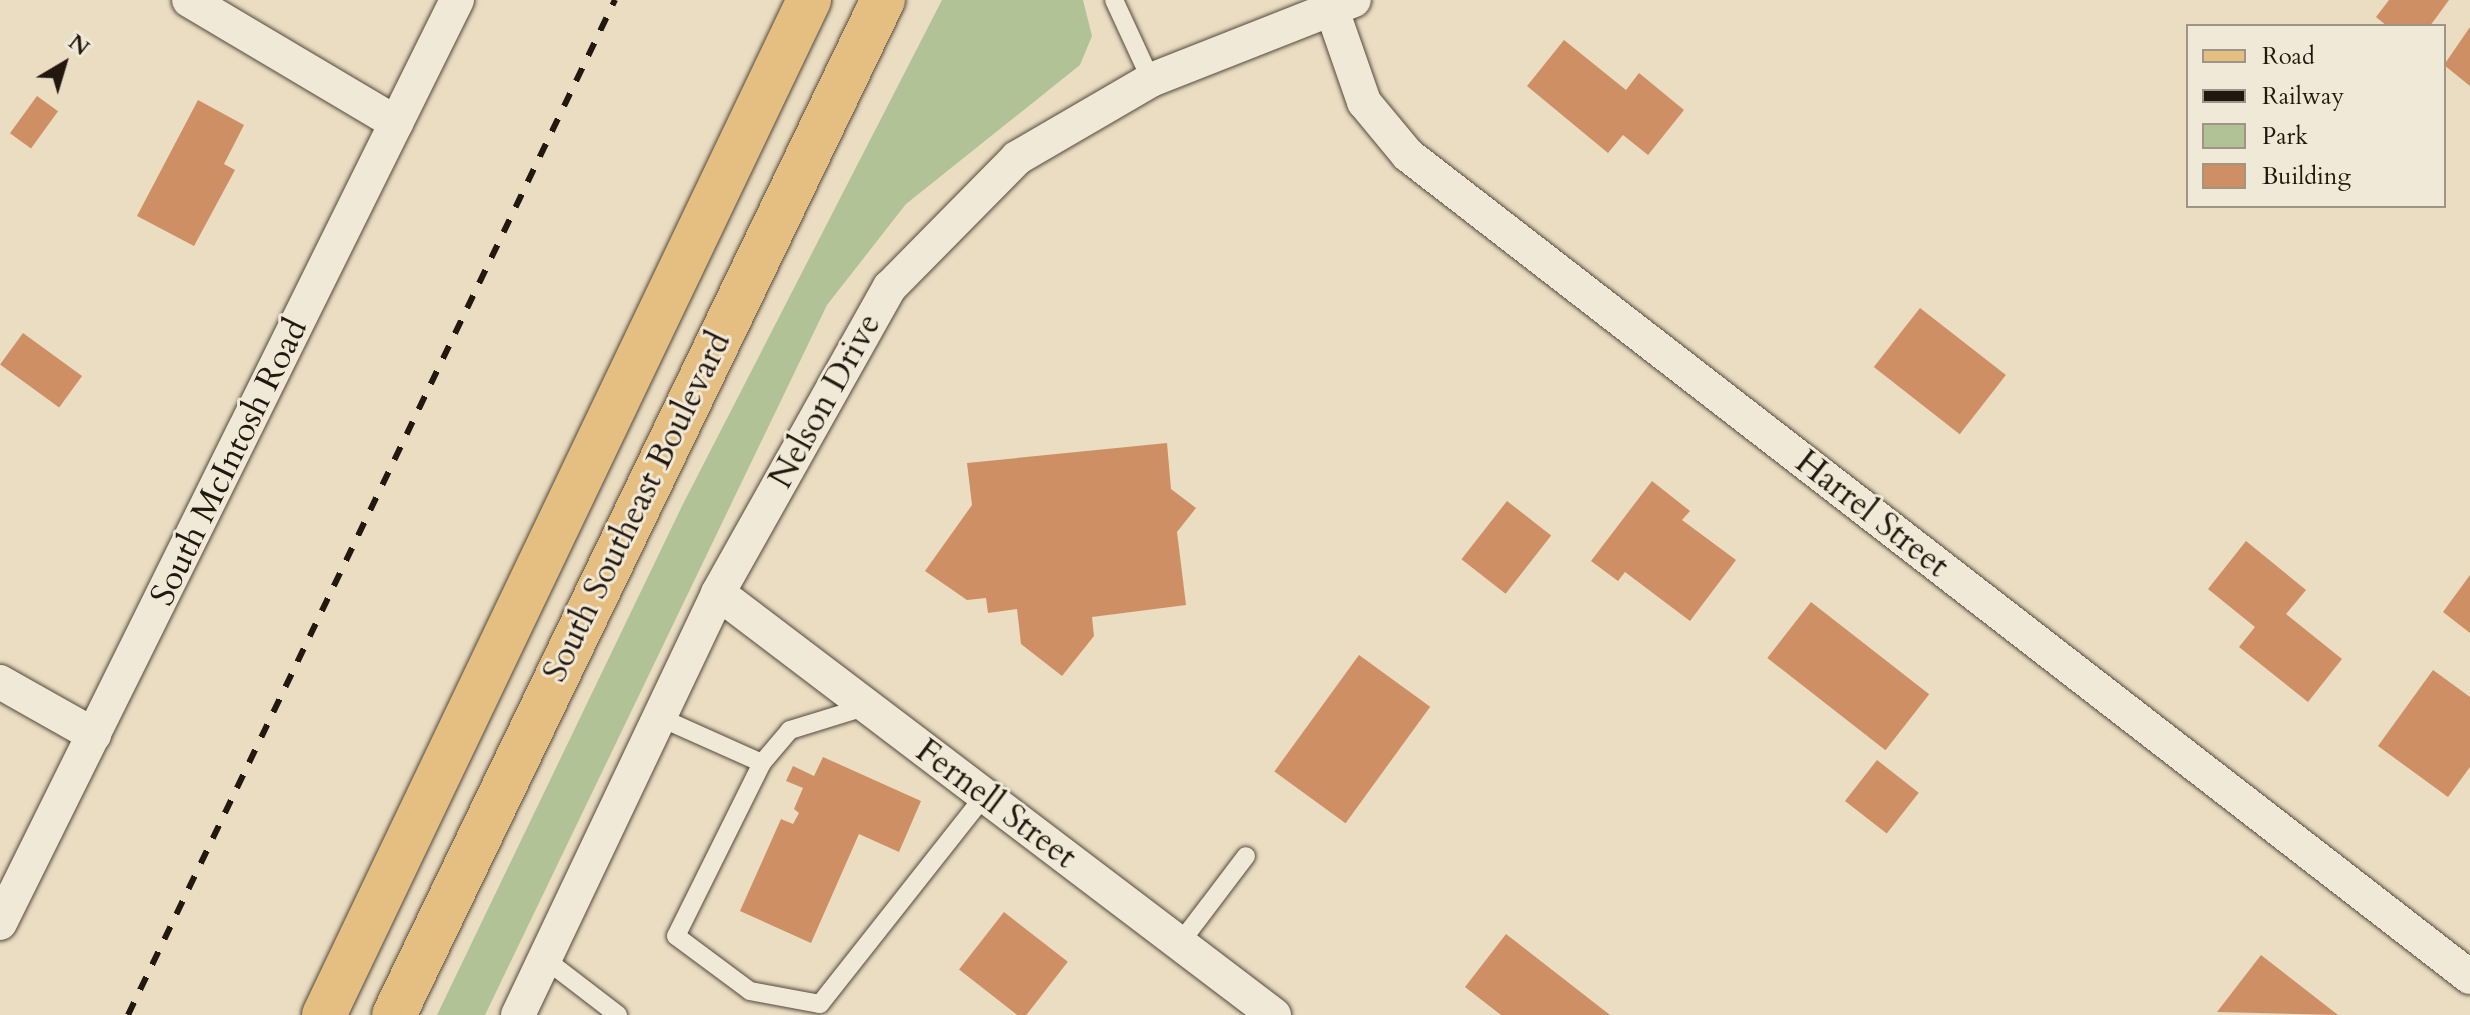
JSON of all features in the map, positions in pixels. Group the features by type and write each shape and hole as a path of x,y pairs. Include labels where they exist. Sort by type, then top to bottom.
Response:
{"main road":[{"name":"South Southeast Boulevard","path":"324,1015 809,0"},
{"name":"South Southeast Boulevard","path":"394,1015 883,0"}],"street":[{"path":"189,0 396,123"},
{"name":"South McIntosh Road","path":"0,923 457,0"},
{"name":"Nelson Drive","path":"518,1015 718,593 890,287 1017,158 1151,80 1342,4"},
{"name":"Harrel Street","path":"1342,4 1364,102 1408,155 2470,977"},
{"name":"Fernell Street","path":"718,593 1274,1015"},
{"path":"0,682 94,735"}],"lane":[{"path":"1114,0 1151,80"},
{"path":"868,706 790,730 762,763 676,936 750,991 820,1004 985,795"},
{"path":"659,717 762,763"},
{"path":"1180,943 1246,856"},
{"path":"545,959 618,1015"}],"green space":[{"path":"942,0 1083,0 1092,36 1080,65 906,204 827,305 485,1015 437,1015 683,504"}],"building":[{"path":"2389,0 2449,0 2431,24 2385,24 2376,17"},
{"path":"2470,27 2470,86 2446,67"},
{"path":"1564,40 1626,90 1639,73 1684,110 1648,155 1623,135 1608,153 1527,86"},
{"path":"37,96 58,111 31,148 10,133"},
{"path":"198,100 244,125 224,164 235,170 194,246 137,216"},
{"path":"1920,308 2006,375 1960,434 1874,367"},
{"path":"23,333 82,376 59,407 0,365"},
{"path":"1167,443 1171,489 1196,508 1177,532 1186,605 1092,617 1094,636 1062,676 1021,644 1017,609 988,613 986,598 967,600 925,571 972,505 967,463"},
{"path":"1652,481 1690,511 1682,520 1736,560 1690,621 1625,572 1618,581 1591,561"},
{"path":"1507,501 1551,535 1506,594 1461,559"},
{"path":"2246,541 2306,590 2286,614 2342,659 2308,702 2239,647 2255,627 2208,589"},
{"path":"2470,575 2470,633 2443,612"},
{"path":"1811,602 1929,694 1885,750 1767,658"},
{"path":"1359,655 1430,707 1346,823 1274,771"},
{"path":"2433,670 2470,697 2470,767 2448,797 2378,746"},
{"path":"823,757 921,801 899,852 859,834 811,943 740,911 781,819 793,824 799,813 794,809 803,788 786,781 793,766 814,776"},
{"path":"1877,760 1919,793 1887,834 1845,801"},
{"path":"1004,912 1068,962 1026,1015 1017,1015 959,970"},
{"path":"1506,934 1610,1015 1501,1015 1465,987"},
{"path":"2261,955 2338,1015 2217,1012"}],"railway":[{"path":"128,1015 615,0"}]}
